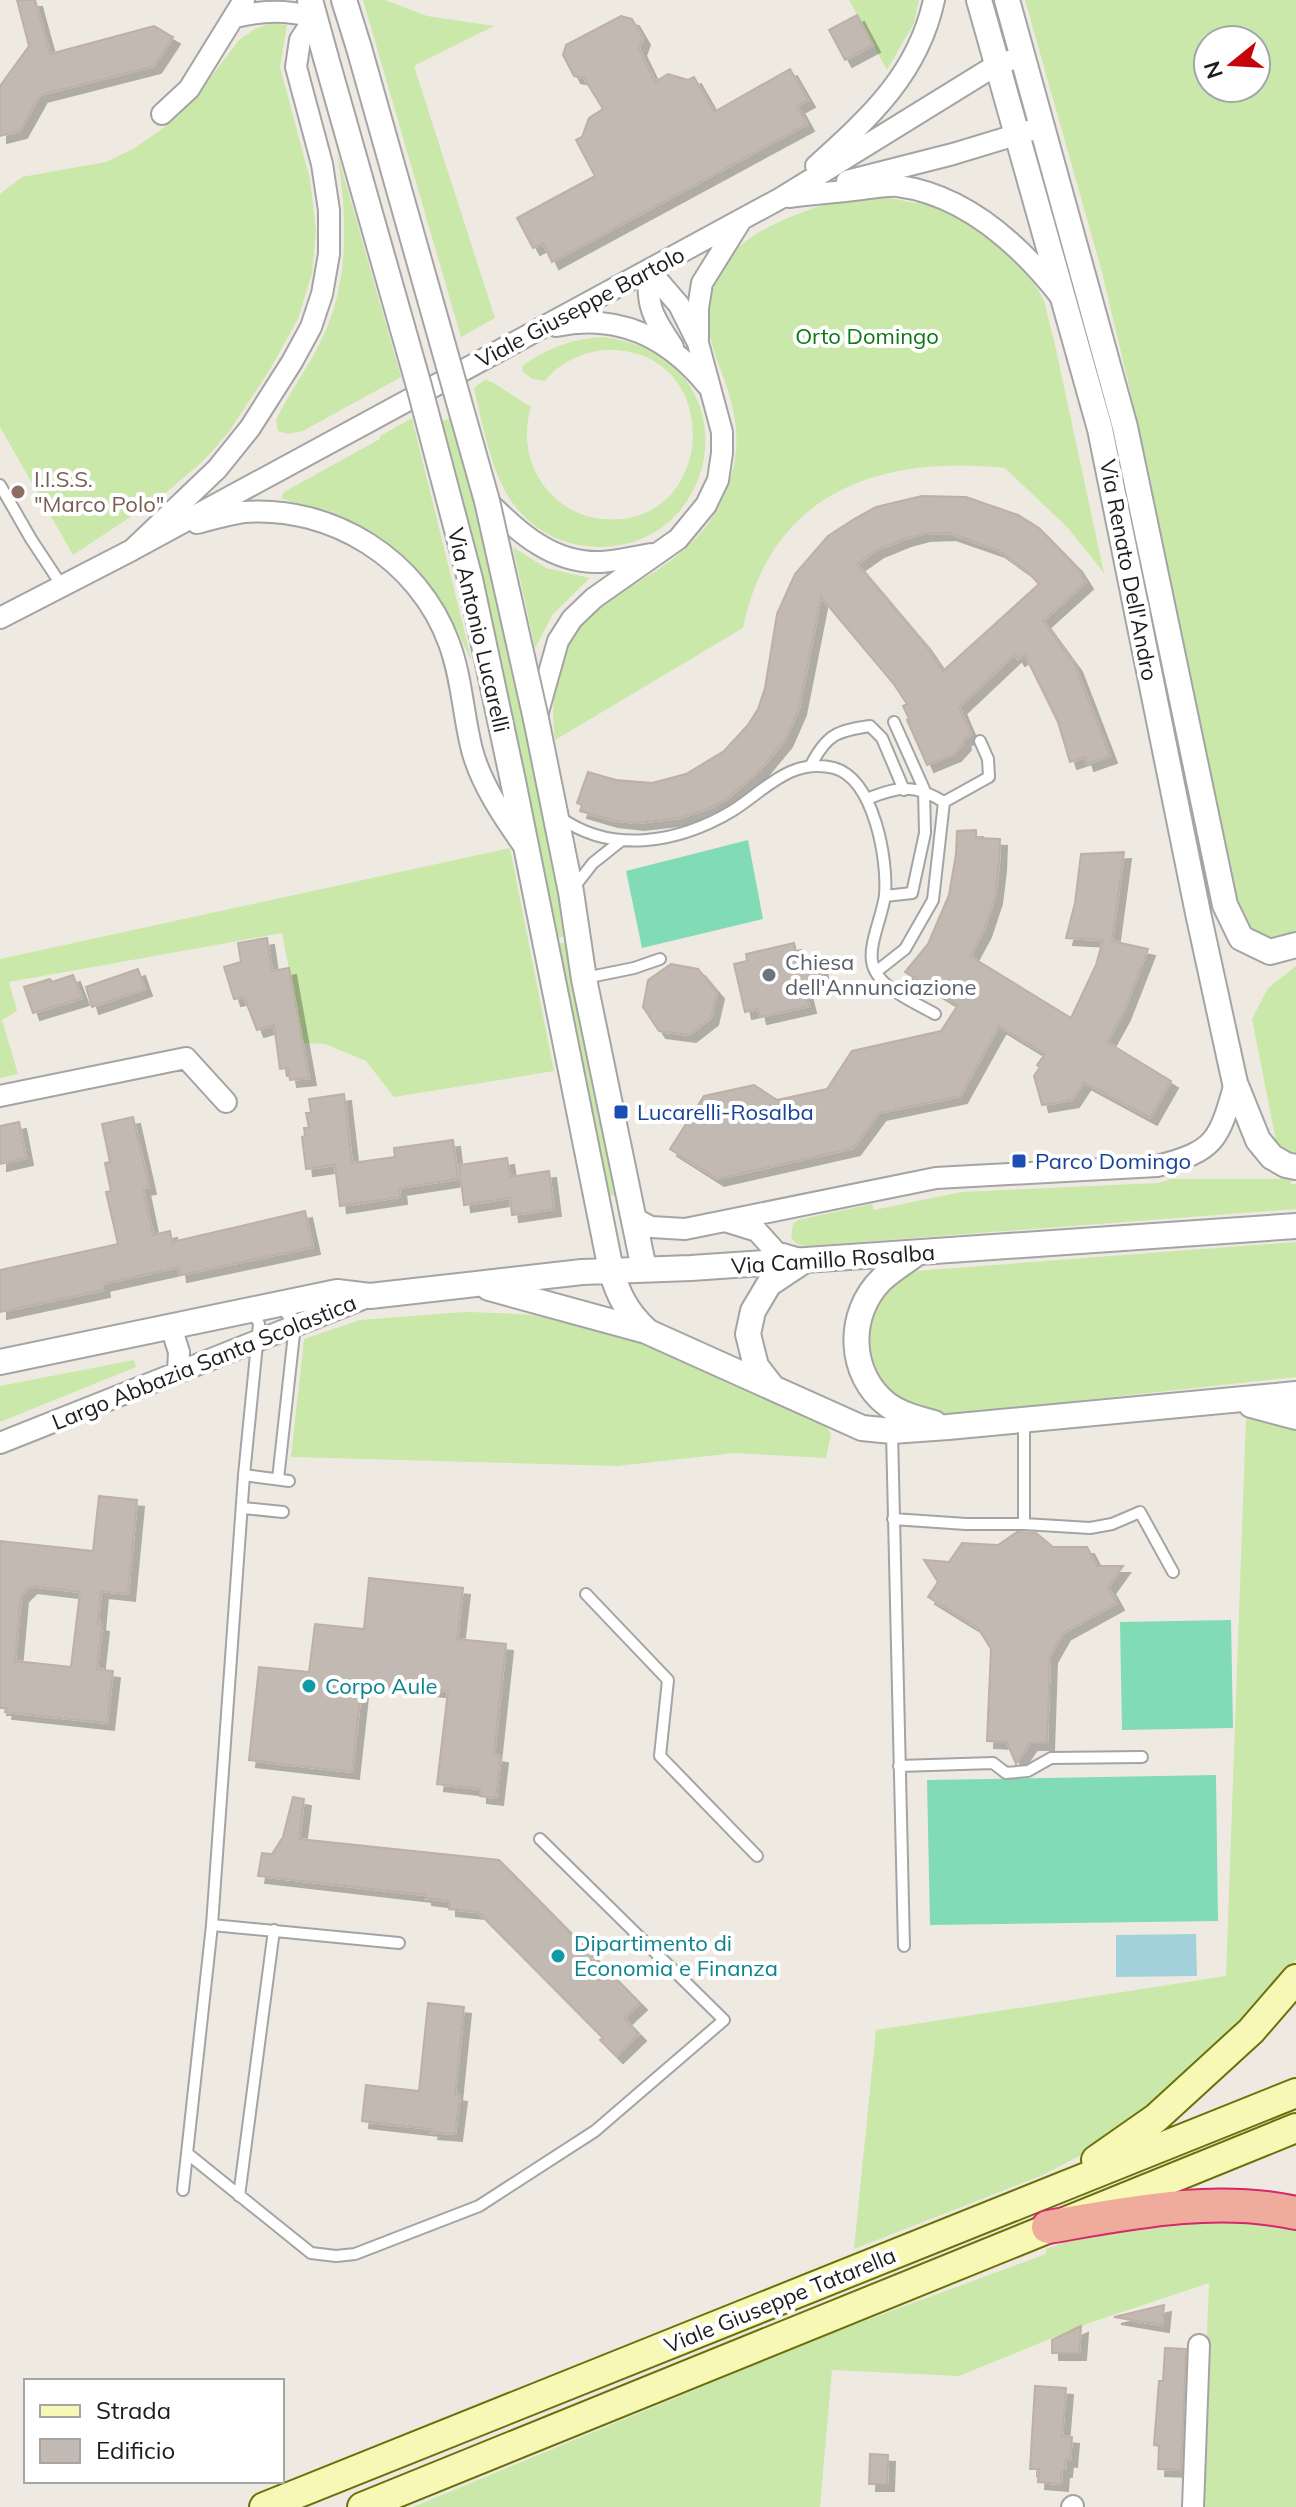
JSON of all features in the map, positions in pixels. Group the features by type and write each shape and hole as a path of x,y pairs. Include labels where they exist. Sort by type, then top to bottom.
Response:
{"highway":[{"path":"1048,2227 1135,2212 1215,2205 1296,2213"}],"main road":[{"path":"1057,2188 1156,2118 1251,2031 1296,1979"},
{"name":"Viale Giuseppe Tatarella","path":"264,2507 1296,2093"},
{"name":"Viale Giuseppe Tatarella","path":"362,2507 1296,2128"}],"street":[{"name":"Via Antonio Lucarelli","path":"344,0 487,501 556,814 584,979 644,1269"},
{"path":"781,198 873,114 914,55 934,0"},
{"name":"Via Renato Dell'Andro","path":"979,0 1100,429 1235,1083 1258,1140 1272,1157 1296,1167"},
{"name":"Via Renato Dell'Andro","path":"1007,0 1125,427 1225,905 1241,938 1270,952 1296,945"},
{"path":"0,618 132,550 217,469 250,428 311,327 329,254 329,210 322,164 296,67 300,40 312,8 290,11 239,8 189,89 162,114"},
{"name":"Via Antonio Lucarelli","path":"312,8 470,579 611,1270 629,1315 646,1331"},
{"name":"Viale Giuseppe Bartolo","path":"132,550 781,198 998,64 1023,56"},
{"path":"781,198 1043,126"},
{"path":"781,198 896,186 927,194 953,204 1012,243 1044,275 1066,304"},
{"path":"698,343 702,283 742,219"},
{"path":"536,719 558,641 572,619 594,598 678,539 706,505 718,480 722,432 698,343 679,305 649,270"},
{"path":"649,270 647,296 656,321 678,354 712,392"},
{"path":"537,330 580,321 608,324 633,329 678,354"},
{"path":"487,501 526,538 554,554 587,562 602,562 655,554"},
{"path":"170,529 243,512 297,515 332,524 371,545 396,564 417,587 449,642 459,676 472,751 507,823 526,849"},
{"path":"0,1096 186,1058 226,1102"},
{"path":"599,1209 632,1210 651,1227 670,1230 936,1178 1157,1166 1187,1158 1209,1146 1224,1125 1235,1083"},
{"path":"723,1221 746,1225 757,1231 776,1252 804,1260"},
{"name":"Via Camillo Rosalba","path":"370,1296 611,1270 691,1268 1296,1226"},
{"path":"917,1253 880,1281 862,1308 855,1343 863,1376 887,1404 910,1417 948,1427"},
{"path":"773,1388 756,1366 748,1334 753,1311 769,1284 804,1260"},
{"path":"475,1284 646,1331 862,1428 892,1431 948,1427 1296,1394"},
{"name":"Largo Abbazia Santa Scolastica","path":"0,1443 257,1340 290,1314 337,1292 370,1296"},
{"name":"Largo Abbazia Santa Scolastica","path":"0,1362 253,1310 290,1314"},
{"path":"171,1327 179,1352 178,1371"},
{"path":"1238,1401 1296,1417"},
{"path":"1193,2507 1199,2345"}],"lane":[{"path":"0,485 63,588"},
{"path":"885,896 912,893 925,833 924,789 894,722"},
{"path":"811,765 821,746 840,730 870,726 882,738 904,790"},
{"path":"944,802 989,777 988,759 980,741"},
{"path":"556,814 589,833 622,840 659,840 695,831 734,810 777,777 811,765 836,768 858,783 873,810 881,848 885,896 871,961 882,981 935,1014"},
{"path":"867,799 891,790 924,789 944,802"},
{"path":"877,971 905,949 933,900 944,802"},
{"path":"571,892 593,863 622,840"},
{"path":"584,979 660,959"},
{"path":"183,2190 212,1925 244,1475 259,1324 253,1310"},
{"path":"244,1475 283,1480 290,1314"},
{"path":"1024,1421 1024,1524"},
{"path":"892,1431 904,1946"},
{"path":"243,1508 283,1512"},
{"path":"893,1519 1090,1528 1112,1524 1140,1512 1173,1572"},
{"path":"586,1594 668,1680 660,1756 757,1856"},
{"path":"899,1766 993,1763 1006,1773 1028,1771 1051,1758 1142,1757"},
{"path":"188,2154 311,2253 336,2256 355,2254 479,2206 595,2131 724,2020 540,1839"},
{"path":"212,1925 399,1943"},
{"path":"239,2196 274,1930"}],"green space":[{"path":"363,0 385,0 427,16 494,26 414,66 495,318 461,337"},
{"path":"849,0 919,0 914,23 887,70"},
{"path":"1025,0 1296,0 1296,932 1286,937 1263,938 1238,916 1129,386 1102,272"},
{"path":"271,23 287,25 280,67 310,179 316,231 312,273 298,319 269,371 228,433 204,460 162,496 73,555 0,427 0,194 22,177 106,162 133,149 190,104 239,40"},
{"path":"337,152 401,377 303,431 288,434 278,431 276,420 319,345 337,298 344,226"},
{"name":"Orto Domingo","path":"885,197 925,202 949,211 1028,271 1044,301 1104,573 1068,528 1005,468 915,468 874,477 837,492 805,514 778,544 757,582 743,628 555,740 555,687 566,648 587,620 613,598 673,559 701,533 727,487 736,455 735,421 712,344 708,313 711,296 726,263 745,242 785,219 843,200"},
{"path":"604,337 640,346 676,369 697,400 705,435 701,471 685,504 658,530 622,545 578,545 536,527 512,503 491,455 474,388 485,380 492,382 531,407 527,426 532,463 540,480 565,506 583,515 602,519 640,515 668,497 686,470 693,438 689,405 673,377 646,357 608,350 573,359 545,381 533,379 523,372 522,367 526,363 554,348 573,341"},
{"path":"412,418 472,662 448,614 419,573 401,555 359,525 328,511 281,498 284,492"},
{"path":"453,418 500,611 567,936 556,938 494,635 441,421"},
{"path":"513,547 546,568 590,578 553,614 535,648"},
{"path":"748,840 763,919 642,948 626,871"},
{"path":"510,848 554,1071 394,1097 366,1061 325,1044 303,1043 282,933 9,982 17,1011 2,1020 18,1074 0,1078 0,959"},
{"path":"568,942 617,1195 613,1196 607,1192 557,944"},
{"path":"1296,966 1296,1154 1278,1151 1252,1019 1268,988"},
{"path":"1171,1179 1291,1179 1291,1184 1296,1184 1296,1209 806,1246 797,1244 791,1238 793,1224 798,1220 872,1204 874,1210 961,1192 1159,1183"},
{"path":"1296,1242 1296,1377 957,1414 933,1414 886,1394 864,1351 874,1302 903,1274"},
{"path":"464,1312 550,1318 585,1325 655,1348 826,1425 831,1434 826,1458 735,1453 617,1466 291,1457 304,1339 360,1320"},
{"path":"134,1360 136,1367 0,1422 0,1386"},
{"path":"1263,1417 1296,1429 1296,1959 1284,1978 1212,2060 1104,2143 1043,2175 854,2249 876,2030 1226,1976 1246,1418"},
{"path":"1231,1620 1233,1728 1122,1730 1120,1622"},
{"path":"1216,1775 1218,1921 930,1925 927,1780"},
{"path":"1163,2216 1296,2222 1296,2507 1200,2507 1209,2283 1089,2323 959,2376 832,2370 820,2507 413,2507 837,2331 1046,2254 1046,2249 1094,2231"}],"water":[{"path":"1196,1934 1197,1976 1116,1977 1116,1935"}],"building":[{"path":"17,0 35,0 50,54 154,26 173,37 154,66 40,95 20,131 0,136 0,86 29,46"},
{"path":"857,15 873,45 845,60 829,30"},
{"path":"621,16 632,19 643,38 639,49 655,82 668,74 688,80 694,77 714,112 790,69 808,100 797,106 807,124 552,262 543,243 533,248 517,218 595,176 576,140 582,137 589,118 603,109 584,78 574,76 563,55 566,45"},
{"path":"922,496 966,497 1018,515 1039,528 1075,565 1086,582 1043,621 1075,665 1110,756 1087,764 1085,757 1070,762 1058,722 1025,655 1018,659 1015,654 959,707 971,735 963,739 964,743 954,754 927,765 907,720 903,706 907,704 821,597 799,708 785,740 760,770 728,798 680,818 637,823 611,820 580,811 582,805 577,803 588,772 616,780 652,783 686,774 724,751 758,709 765,688 777,614 795,574 828,536 876,507","holes":["949,533 998,550 1039,584 943,671 923,642 857,564 877,550 923,534"]},
{"path":"976,830 976,838 1000,839 999,864 995,897 984,930 970,956 1071,1018 1096,965 1103,940 1066,938 1075,903 1081,854 1124,852 1112,941 1148,949 1123,1013 1107,1042 1171,1081 1150,1118 1084,1082 1072,1100 1042,1105 1034,1076 1045,1054 999,1026 960,1096 879,1113 853,1148 717,1179 670,1149 704,1096 754,1085 777,1100 827,1089 852,1051 941,1031 958,1005 905,972 928,944 949,895 957,831"},
{"path":"267,938 272,971 289,968 309,1078 290,1080 288,1068 280,1069 274,1025 257,1030 244,997 234,999 224,967 241,962 238,943"},
{"name":"Chiesa dell'Annunciazione","path":"794,943 799,964 818,959 824,981 804,986 809,1006 760,1017 758,1009 745,1012 734,964 747,961 746,954"},
{"path":"671,964 698,969 717,992 711,1018 689,1035 659,1031 643,1007 648,980"},
{"path":"138,969 145,989 92,1007 86,987"},
{"path":"73,975 82,998 33,1013 24,987"},
{"path":"344,1094 352,1163 395,1157 394,1148 453,1140 458,1179 399,1188 400,1197 340,1206 335,1165 306,1169 302,1137 305,1136 304,1128 309,1128 306,1113 311,1113 309,1099"},
{"path":"133,1117 149,1187 143,1188 153,1235 170,1231 172,1242 305,1211 313,1247 180,1275 179,1267 102,1284 103,1290 0,1312 0,1270 118,1244 106,1192 111,1191 105,1163 110,1162 102,1124"},
{"path":"19,1122 26,1158 0,1164 0,1126"},
{"path":"507,1158 510,1177 549,1171 554,1209 512,1215 510,1198 464,1205 459,1165"},
{"path":"99,1496 137,1500 128,1594 101,1591 98,1624 102,1625 97,1669 113,1671 107,1723 5,1712 6,1708 0,1708 0,1541 93,1551","holes":["30,1586 80,1592 71,1667 15,1661 21,1595"]},
{"path":"1017,1532 1036,1533 1053,1547 1087,1547 1097,1566 1123,1566 1108,1587 1117,1603 1063,1633 1050,1656 1047,1743 1030,1743 1016,1764 1007,1742 987,1741 991,1649 978,1628 928,1597 938,1582 924,1560 949,1562 962,1543 998,1545"},
{"name":"Corpo Aule","path":"369,1578 463,1588 457,1639 506,1644 494,1755 501,1756 496,1798 480,1796 480,1789 437,1784 448,1691 362,1682 352,1772 249,1760 259,1667 309,1672 315,1624 364,1629"},
{"path":"293,1797 304,1799 299,1839 499,1860 640,2003 624,2018 639,2034 616,2056 600,2040 603,2038 478,1912 449,1909 449,1901 425,1898 425,1895 258,1876 262,1853 272,1854 283,1837"},
{"path":"428,2003 464,2007 455,2094 460,2095 455,2134 362,2121 366,2085 419,2091"},
{"path":"1164,2305 1162,2325 1114,2317"},
{"path":"1081,2326 1079,2353 1052,2353 1052,2340"},
{"path":"1165,2348 1186,2349 1181,2470 1158,2469 1159,2446 1154,2445"},
{"path":"1035,2386 1066,2388 1062,2436 1072,2437 1070,2460 1066,2459 1061,2484 1038,2482 1039,2469 1030,2469"},
{"path":"870,2454 888,2455 887,2484 869,2484"}],"place":[{"name":"I.I.S.S. \"Marco Polo\"","path":"18,492"},
{"name":"Chiesa dell'Annunciazione","path":"769,975"},
{"name":"Lucarelli-Rosalba","path":"621,1112"},
{"name":"Parco Domingo","path":"1019,1161"},
{"name":"Corpo Aule","path":"309,1686"},
{"name":"Dipartimento di Economia e Finanza","path":"558,1956"}]}
